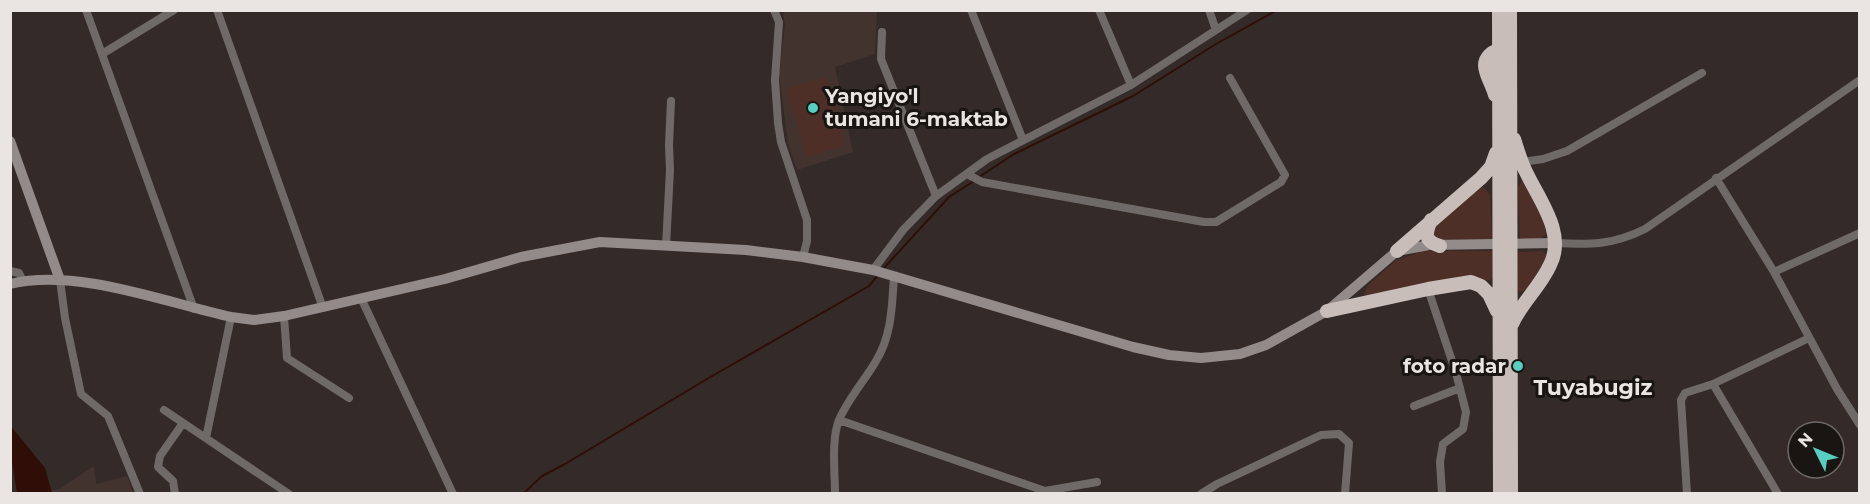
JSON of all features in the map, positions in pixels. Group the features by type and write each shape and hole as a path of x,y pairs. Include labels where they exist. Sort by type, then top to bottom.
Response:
{"highway":[{"path":"1499,10 1505,51 1510,125 1505,394 1500,494"},
{"path":"1505,51 1510,10"},
{"path":"1505,51 1489,56 1485,69 1499,108 1505,323"},
{"path":"1505,323 1518,311 1549,268 1554,255 1555,243 1552,225 1522,162 1510,125"},
{"path":"1397,251 1468,190 1491,167 1499,142"},
{"path":"1431,220 1427,229 1428,238 1431,243 1440,246"},
{"path":"1327,311 1465,283 1476,284 1489,294 1505,323"},
{"path":"1505,394 1511,494"}],"main road":[{"path":"10,141 60,280"},
{"path":"10,284 22,281 60,280 93,284 194,309 254,320 323,308 361,297 445,279 521,257 600,242 746,250 803,256 873,270 1133,347 1185,357 1215,358 1250,351 1282,337 1327,311 1397,251 1419,246 1555,243"}],"street":[{"path":"86,10 194,309"},
{"path":"102,54 174,10"},
{"path":"217,10 323,308"},
{"path":"774,10 778,22 775,80 778,123 781,142 807,220 807,241 803,256"},
{"path":"971,10 1023,140"},
{"path":"1099,10 1131,85"},
{"path":"1209,10 1216,30"},
{"path":"873,270 903,230 936,196 987,159 1131,85 1248,10"},
{"path":"882,32 881,59 936,196"},
{"path":"1522,162 1543,159 1567,151 1702,73"},
{"path":"967,174 982,182 1204,222 1216,222 1281,182 1285,175 1230,78"},
{"path":"1555,243 1596,245 1627,237 1644,229 1860,80"},
{"path":"666,246 671,101"},
{"path":"1716,178 1774,272 1837,389 1860,425"},
{"path":"1774,272 1860,233"},
{"path":"10,271 20,273 22,281"},
{"path":"835,494 835,436 839,420 877,360 887,337 892,305 891,275"},
{"path":"60,280 65,318 81,394 108,416 140,494"},
{"path":"1428,289 1466,412 1463,429 1443,444 1440,462 1442,494"},
{"path":"361,297 453,494"},
{"path":"285,316 286,358 349,398"},
{"path":"206,438 231,317"},
{"path":"1687,494 1682,400 1685,393 1713,384 1809,338"},
{"path":"1713,384 1778,494"},
{"path":"1414,406 1460,388"},
{"path":"164,410 290,494"},
{"path":"839,420 1045,491 1097,482"},
{"path":"175,494 173,482 158,467 160,456 183,423"},
{"path":"1202,494 1217,484 1321,435 1339,434 1349,443 1345,494"}],"shaded area":[{"name":"Yangiyo'l tumani 6-maktab","path":"783,11 877,11 875,54 835,67 853,152 797,170 788,143 779,74 785,26"},
{"path":"826,77 845,146 806,157 787,88"},
{"path":"1523,180 1544,220 1546,234 1539,240 1520,239 1518,187"},
{"path":"1483,187 1490,194 1492,239 1441,240 1434,235 1431,227 1477,188"},
{"path":"1423,251 1493,251 1494,276 1487,280 1464,276 1369,297 1364,294 1367,286 1395,261"},
{"path":"1542,251 1547,255 1547,259 1527,289 1522,292 1518,291 1518,252"},
{"path":"10,425 45,468 52,493 17,493 11,456"},
{"path":"94,466 96,484 127,476 133,493 40,494 59,489"}],"waterway":[{"path":"979,177 1014,154 1133,96 1216,44 1277,10"},
{"path":"884,268 949,197 974,181"},
{"path":"523,494 542,476 869,286 878,275"}],"place":[{"name":"Yangiyo'l tumani 6-maktab","path":"813,108"},
{"name":"foto radar","path":"1518,366"}],"district":[{"name":"Tuyabugiz","path":"1593,387"}]}
